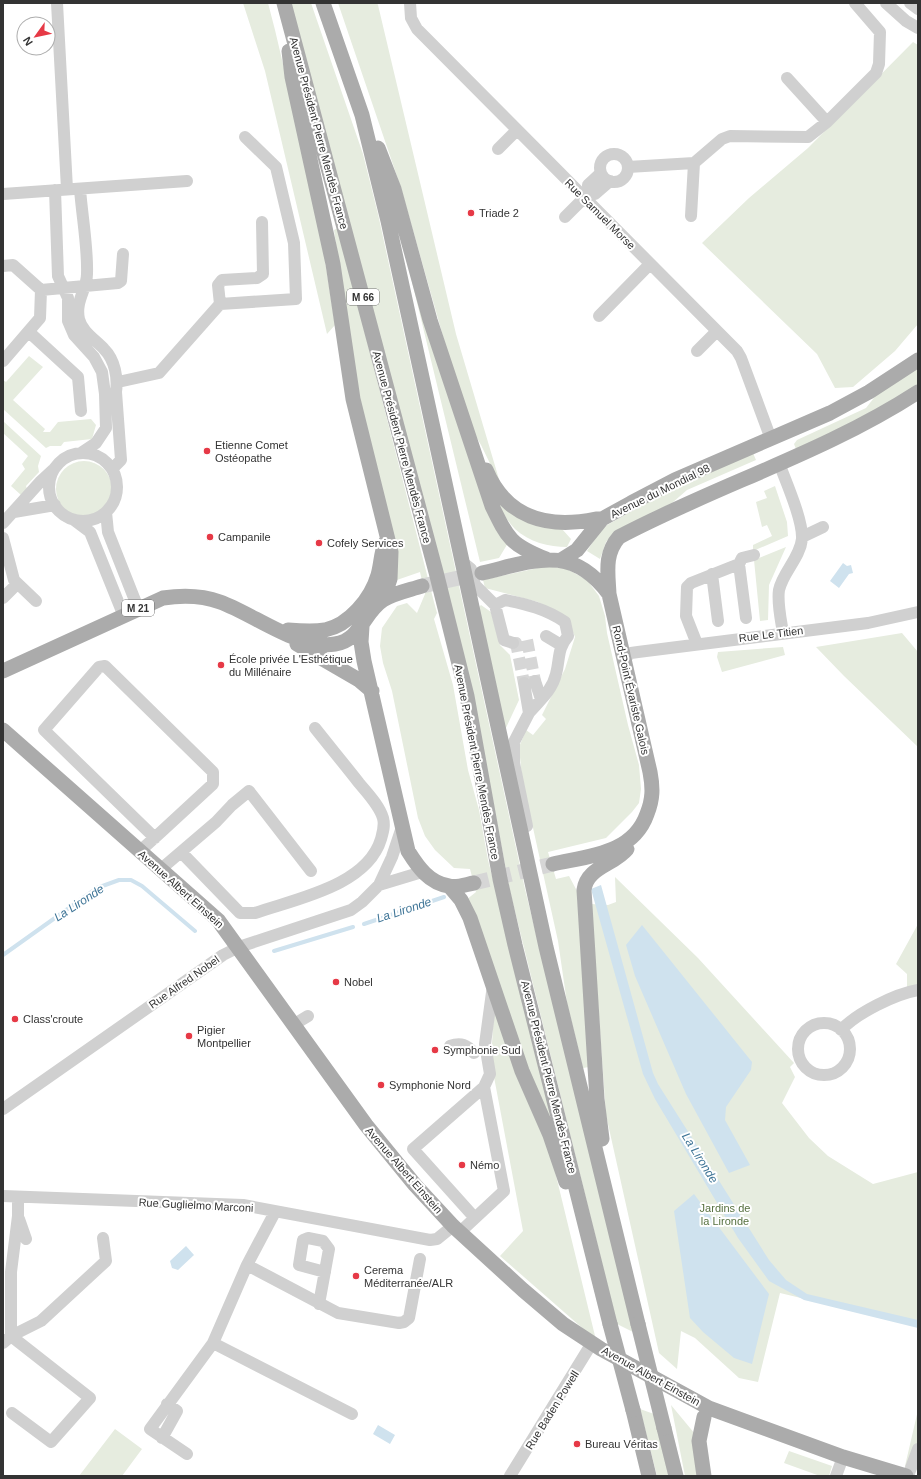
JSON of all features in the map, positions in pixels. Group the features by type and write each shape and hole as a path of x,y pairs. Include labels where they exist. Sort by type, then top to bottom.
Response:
{"main road":[{"name":"Avenue Président Pierre Mendès France","path":"284,3 436,572 467,696 500,879 515,945 579,1195 610,1324 650,1476"},
{"path":"323,3 362,115 394,189 430,320 475,459 492,506 505,533 514,543 524,550 546,559"},
{"name":"M 66","path":"289,21 289,52 292,77 333,264 353,399 387,538 392,568 388,590 383,600"},
{"path":"362,115 388,222 546,947 676,1476"},
{"name":"Avenue du Mondial 98","path":"561,560 577,550 602,520 675,480 848,404 918,360"},
{"name":"Avenue du Mondial 98","path":"609,594 607,562 610,551 619,537 779,463 828,443 884,414 918,392"},
{"path":"771,438 779,463"},
{"path":"475,459 484,467 494,486 503,496 516,508 528,516 556,523 596,518 602,520"},
{"name":"M 21","path":"277,629 304,631 324,630 340,625 357,610 371,591 378,577 382,549 387,538"},
{"name":"Rond-Point Évariste Galois","path":"482,573 546,559 561,560 584,569 601,583 609,594 653,786 649,809 644,822 636,834 627,843 610,851 553,864"},
{"path":"422,586 383,600 376,606 362,626 361,642 408,851 422,872 435,881 450,887 461,900 470,918 522,1071 550,1135 568,1186 579,1195"},
{"name":"M 21","path":"3,671 123,614 163,598 178,596 198,597 233,607 308,643 325,645 347,640 358,632 362,626"},
{"name":"M 21","path":"277,629 299,645 359,680 372,691"},
{"name":"Avenue Albert Einstein","path":"3,730 218,920 379,1142 456,1229 557,1319 592,1343 667,1386 707,1413 907,1476"},
{"path":"597,1152 603,1143 596,1099 584,890 588,878 626,851 636,834"},
{"path":"450,887 474,883"},
{"path":"704,1476 699,1441 707,1413"}],"street":[{"path":"57,3 61,190 58,276 68,298 68,322 74,335 94,357 113,389 121,460 112,469"},
{"name":"Rue Samuel Morse","path":"410,3 411,18 417,30 717,331 741,358 771,438"},
{"path":"628,167 694,163 726,137 808,137 827,122 873,76 879,64 880,32 856,3"},
{"path":"886,3 906,21 918,28"},
{"path":"910,3 918,9"},
{"path":"787,78 827,122"},
{"path":"498,149 517,130"},
{"path":"113,389 159,373 220,304 296,299 294,243 276,167 245,137"},
{"path":"613,154 622,156 628,167 624,178 617,182 605,177 600,167 602,160 613,154"},
{"path":"691,216 694,163"},
{"path":"565,217 583,198 588,185 605,177"},
{"path":"3,194 188,180"},
{"path":"3,522 14,512 40,482 66,458 81,453 96,443 106,428 116,371 106,351 85,331 79,319 79,302 87,276 80,189"},
{"path":"220,304 218,285 222,280 257,278 263,274 262,222"},
{"path":"3,266 13,265 41,290 63,287 114,285 121,281 123,254"},
{"path":"599,316 650,264"},
{"path":"3,361 30,332 40,318 41,290"},
{"path":"697,351 717,331"},
{"path":"30,332 78,377 81,411"},
{"path":"73,519 90,520 106,512 112,505 117,489 116,478 112,469 98,457 81,453"},
{"path":"779,463 801,526 802,538 794,561 779,590 783,633"},
{"path":"55,469 49,487 51,497 55,505 63,514 73,519 90,532 123,614"},
{"path":"14,512 55,505"},
{"path":"106,512 108,532 138,608"},
{"path":"802,538 823,527"},
{"path":"3,538 17,584 36,601"},
{"path":"746,618 739,564 742,558 754,555"},
{"path":"462,562 471,570 475,585 495,605 504,640 513,643"},
{"path":"696,644 686,616 686,591 691,583 739,564"},
{"path":"712,574 718,621"},
{"path":"3,598 17,584"},
{"path":"495,605 505,600 532,605 555,615 565,622 568,636 560,645 556,676 547,694 529,713 514,742 514,762 543,906 546,947"},
{"name":"Rue Le Titien","path":"624,658 630,653 868,623 918,612"},
{"path":"546,636 560,645"},
{"path":"140,850 155,838 213,784 213,772 105,666 99,667 44,730 155,838"},
{"path":"529,713 530,682 541,699"},
{"path":"181,852 240,913 246,914 255,913 336,886 350,878 366,864 379,846 383,833 382,818 375,803 316,728"},
{"path":"161,869 216,822 232,805 249,791 311,871"},
{"path":"216,822 225,818 247,802"},
{"name":"Rue Alfred Nobel","path":"3,1109 214,961 239,947 351,910 368,898 379,885 392,857 402,827"},
{"path":"379,885 422,872"},
{"path":"474,1217 413,1149 484,1087 490,1074 485,1044 493,982"},
{"path":"841,1030 854,1017 861,1013 902,993 918,990"},
{"path":"293,1025 308,1016"},
{"path":"824,1024 834,1026 841,1030 848,1040 850,1050 848,1059 844,1066 834,1074 823,1076 807,1070 798,1056 799,1042 803,1034 816,1025 824,1024"},
{"path":"450,1046 456,1043 464,1044 474,1053"},
{"name":"Rue Guglielmo Marconi","path":"3,1196 243,1205 430,1240 437,1239 474,1217 504,1191 484,1087"},
{"path":"7,1339 7,1286 18,1216 18,1197"},
{"path":"187,1454 162,1438 177,1411 167,1404 213,1343 247,1264 275,1212"},
{"path":"18,1216 26,1239"},
{"path":"7,1339 42,1321 106,1261 103,1238"},
{"path":"247,1264 338,1313 399,1323 404,1322 409,1318 420,1259"},
{"path":"319,1304 325,1272"},
{"path":"7,1339 90,1398 51,1442 12,1413"},
{"path":"213,1343 352,1414"},
{"name":"Rue Baden Powell","path":"510,1476 592,1343"},
{"path":"907,1476 918,1448"},
{"path":"836,1476 843,1457"}],"green space":[{"path":"243,3 268,3 275,30 317,209 335,325 327,334 265,71"},
{"path":"291,3 311,3 363,154 378,214 525,889 633,1332 617,1324 510,891 483,748"},
{"path":"338,3 377,3 378,5 456,334 501,486 481,445 467,421 401,188"},
{"path":"913,42 918,45 918,324 895,351 853,387 835,388 817,354 702,243 749,198 808,148"},
{"path":"396,216 508,543 499,558 480,562"},
{"path":"338,228 437,613 434,619 453,685 468,770 479,810 488,860 552,1116 549,1117 530,1074 466,900 476,892 470,869 454,868 435,850 425,836 418,818 392,691 383,663 380,646 382,628 397,606 407,603 417,613 425,594 420,572 394,581 369,450 347,318 334,230"},
{"path":"29,356 43,367 13,400 45,429 43,432 50,432 58,422 91,419 96,425 92,439 64,442 61,446 50,446 46,448 3,409 3,380 6,382"},
{"path":"918,368 918,386 885,407 796,449 794,444 797,440 866,408 877,394"},
{"path":"3,421 41,456 38,466 39,472 26,486 27,489 21,495 11,486 25,469 22,464 28,456 3,433"},
{"path":"753,453 756,460 687,490 672,503 616,531 606,542 600,559 587,551 602,528 656,497"},
{"path":"84,461 95,463 104,469 110,478 112,489 110,500 104,509 95,515 84,517 73,515 64,509 58,500 56,489 58,478 64,469 73,463"},
{"path":"775,486 787,522 788,536 753,551 753,545 772,536 767,525 762,527 756,502 767,498 764,491"},
{"path":"494,498 562,529 571,539 567,547 540,543 521,534 509,522"},
{"path":"786,547 769,585 768,620 760,621 754,560"},
{"path":"547,566 567,569 587,580 599,596 605,616 607,633 628,725 639,765 641,789 639,803 606,838 548,852 556,879 569,876 577,891 589,1067 583,1068 567,1003 558,941 522,778 519,747 526,730 533,735 546,719 542,715 565,669 575,637 567,618 538,602 485,588 483,580"},
{"path":"481,605 491,612 500,645 510,655 519,700 505,730 479,607"},
{"path":"902,633 918,652 918,747 816,647"},
{"path":"783,647 785,655 722,672 717,657 718,652"},
{"name":"Jardins de la Lironde","path":"615,877 698,958 794,1063 790,1067 795,1077 782,1103 809,1138 828,1156 873,1184 918,1172 918,1326 780,1293 758,1382 739,1378 695,1338 681,1331 677,1369 659,1353 606,1115 591,904 608,905 616,902"},
{"path":"918,924 918,984 907,988 907,974 896,964"},
{"path":"494,1010 551,1155 596,1340 500,1256 523,1231 491,1061"},
{"path":"671,1405 695,1434 698,1476 685,1476"},
{"path":"640,1409 654,1414 670,1476 657,1476"},
{"path":"918,1410 918,1470 905,1466"},
{"path":"115,1429 142,1449 122,1476 79,1476"},
{"path":"789,1451 832,1466 829,1476 820,1476 784,1463"}],"water":[{"path":"843,563 847,566 851,565 853,573 849,574 839,588 830,581"},
{"path":"601,885 653,1073 658,1084 769,1260 786,1280 807,1294 918,1320 918,1328 804,1300 769,1281 738,1238 655,1099 643,1074 591,889"},
{"path":"642,925 752,1062 751,1070 726,1107 725,1120 750,1165 729,1173 686,1094 635,976 626,945"},
{"path":"694,1194 769,1294 752,1364 734,1358 703,1332 690,1318 674,1211"},
{"path":"186,1246 194,1255 178,1270 172,1268 170,1261"},
{"path":"378,1425 395,1435 390,1444 373,1434"}],"waterway":[{"name":"La Lironde","path":"3,955 97,888 119,880 131,880 142,886 195,931"},
{"name":"La Lironde","path":"364,924 444,897"},
{"name":"La Lironde","path":"274,951 353,927"}],"tunnel":[{"path":"422,586 477,574"},
{"path":"527,640 535,681"},
{"path":"513,643 516,643 524,683"},
{"path":"474,883 553,864"}],"place":[{"name":"Triade 2","path":"471,213"},
{"name":"Etienne Comet Ostéopathe","path":"207,451"},
{"name":"Campanile","path":"210,537"},
{"name":"Cofely Services","path":"319,543"},
{"name":"École privée L'Esthétique du Millénaire","path":"221,665"},
{"name":"Nobel","path":"336,982"},
{"name":"Class'croute","path":"15,1019"},
{"name":"Pigier Montpellier","path":"189,1036"},
{"name":"Symphonie Sud","path":"435,1050"},
{"name":"Symphonie Nord","path":"381,1085"},
{"name":"Némo","path":"462,1165"},
{"name":"Cerema Méditerranée/ALR","path":"356,1276"},
{"name":"Bureau Véritas","path":"577,1444"}]}
